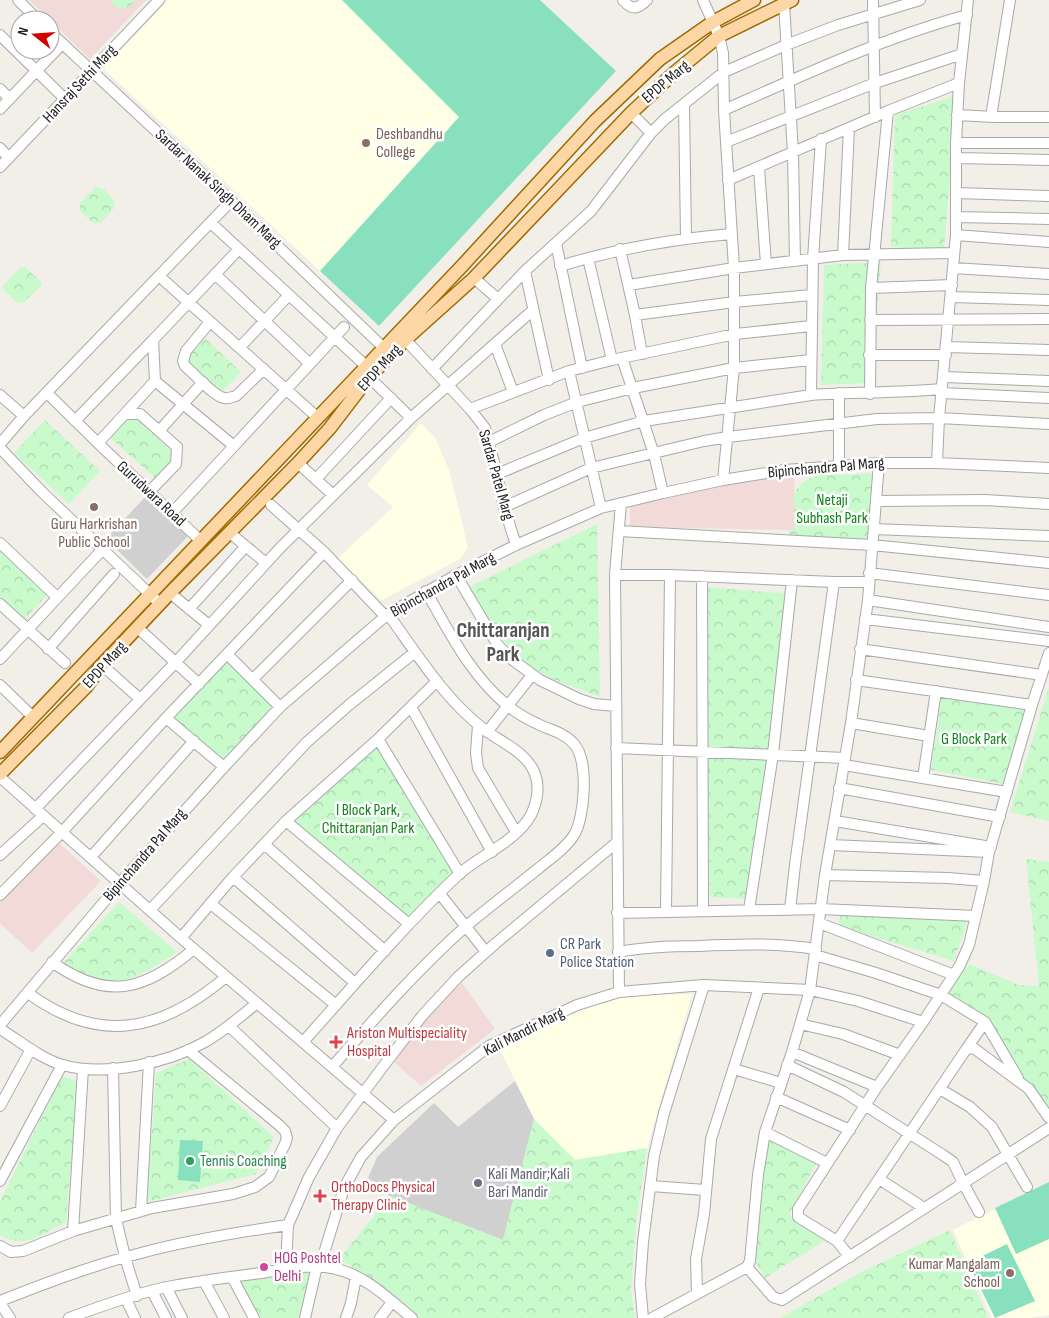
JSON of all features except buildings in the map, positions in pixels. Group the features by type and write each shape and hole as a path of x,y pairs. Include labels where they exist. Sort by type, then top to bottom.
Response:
{"main road":[{"name":"EPDP Marg","path":"0,752 317,417 367,372 402,336 462,266 595,121 627,89 660,59 713,22 754,0"},
{"name":"EPDP Marg","path":"402,336 474,278 630,112 719,36 788,2"},
{"name":"EPDP Marg","path":"0,775 86,686 102,665 170,593 330,428 367,372"}],"street":[{"path":"18,0 28,10"},
{"name":"Hansraj Sethi Marg","path":"0,167 159,0"},
{"path":"623,0 627,6 636,8 640,7 647,0"},
{"path":"702,0 719,36 723,53 724,110 734,268 734,368 724,480"},
{"path":"873,0 875,117"},
{"path":"432,369 525,271 601,200 651,133 665,119 724,72 786,45 873,13 920,0"},
{"path":"937,462 939,418 956,235 957,115 968,0"},
{"path":"991,117 1010,0"},
{"path":"788,2 786,45 793,153 796,261"},
{"path":"724,110 788,81 874,46 967,15"},
{"path":"0,35 65,99"},
{"path":"0,109 62,44"},
{"name":"Sardar Nanak Singh Dham Marg","path":"62,44 231,201 387,351"},
{"path":"726,142 875,82 962,54"},
{"path":"728,180 888,111 959,83"},
{"path":"0,89 10,99"},
{"path":"684,104 686,238"},
{"path":"870,394 871,288 888,111"},
{"path":"630,112 651,133"},
{"path":"957,115 1049,117"},
{"path":"842,255 849,128"},
{"path":"811,396 811,295 821,140"},
{"path":"956,143 1049,143"},
{"path":"0,148 9,158"},
{"path":"956,158 1049,160"},
{"path":"759,168 766,264"},
{"path":"957,193 1049,196"},
{"path":"0,444 24,416 231,201"},
{"path":"956,217 1049,219"},
{"path":"211,223 334,337 411,418"},
{"path":"560,266 620,249 686,238 731,234"},
{"path":"956,235 1049,242"},
{"path":"556,243 582,368"},
{"path":"75,421 239,249"},
{"path":"620,249 642,354"},
{"path":"629,285 734,268 842,255 954,253"},
{"path":"588,258 617,359 633,388 644,421 663,493"},
{"path":"953,268 1049,274"},
{"path":"525,271 549,380"},
{"path":"215,274 310,363"},
{"path":"159,276 317,417"},
{"path":"474,278 498,299"},
{"path":"871,288 952,286"},
{"path":"240,347 288,295"},
{"path":"635,315 734,302 811,295"},
{"path":"951,297 1049,300"},
{"path":"35,808 175,663 266,563 333,495 411,418 533,310"},
{"path":"870,320 1049,320"},
{"path":"210,322 183,356 186,366 203,382 217,394 224,398 230,398 236,396 264,369"},
{"path":"470,409 569,371 617,359 734,334 811,326"},
{"path":"172,513 344,327"},
{"name":"Sardar Patel Marg","path":"402,336 470,409 485,428 504,507 516,545"},
{"path":"100,445 155,381 153,340"},
{"path":"495,344 513,392"},
{"path":"869,355 946,351 1049,350"},
{"path":"489,442 544,415 577,402 633,388 734,368 811,360"},
{"path":"569,371 601,508"},
{"path":"943,377 1049,382"},
{"path":"155,381 234,446"},
{"path":"159,431 203,382"},
{"path":"497,474 584,438 644,421 731,406 839,393 870,394 942,391 1049,398"},
{"name":"Gurudwara Road","path":"47,392 201,541"},
{"path":"839,393 839,466"},
{"path":"0,395 24,416"},
{"path":"316,479 391,398"},
{"path":"125,414 140,414 177,447 176,464 149,492"},
{"path":"504,507 591,468 728,437 877,419 939,418 1049,424"},
{"path":"0,448 42,492 160,604"},
{"name":"Bipinchandra Pal Marg","path":"0,1025 120,883 280,707 387,615 426,590 516,545 601,508 724,480 785,470 878,463 937,462 1049,468"},
{"path":"298,463 333,495"},
{"path":"652,1318 747,1266 750,1261 758,1175 765,1132 792,1052 810,990 868,600 877,501 878,463"},
{"path":"877,501 985,500 1049,504"},
{"path":"619,992 616,843 615,575 621,503"},
{"path":"271,505 324,552 387,615 437,681 478,725 513,748 527,761 535,774 538,786 537,800 530,815 516,832 492,852 460,874 409,924 303,1042"},
{"path":"874,529 1049,536"},
{"path":"619,531 872,545 1049,563"},
{"path":"230,532 266,563"},
{"path":"0,543 57,597"},
{"path":"189,608 246,546"},
{"path":"0,659 102,550"},
{"path":"0,895 62,832 166,718 324,552"},
{"path":"48,649 114,574"},
{"path":"456,575 497,644 510,658 532,675 586,702 604,706 616,706"},
{"path":"615,575 702,576 834,582 869,578 1049,595"},
{"path":"666,911 670,575"},
{"path":"702,576 702,910"},
{"path":"253,679 352,580"},
{"path":"749,910 773,754 792,580"},
{"path":"790,910 834,582"},
{"path":"332,1066 427,962 466,927 559,852 573,837 579,826 582,812 582,760 574,743 564,736 537,724 508,706 490,690 453,638 426,590"},
{"path":"170,593 209,625"},
{"path":"868,600 1049,627"},
{"path":"0,604 65,663"},
{"path":"865,619 1049,641"},
{"path":"138,628 198,684"},
{"path":"860,649 1042,675"},
{"path":"150,910 307,742 349,705 415,652"},
{"path":"850,1257 837,1241 798,1217 797,1213 865,1105 924,1022 954,974 969,945 990,850 1049,653"},
{"path":"227,654 280,707"},
{"path":"102,665 140,698"},
{"path":"487,732 532,675"},
{"path":"856,680 1032,705"},
{"path":"181,938 233,877 286,821 378,739 437,681"},
{"path":"0,685 33,717"},
{"path":"923,778 936,691"},
{"path":"411,707 492,852"},
{"path":"166,718 224,767"},
{"path":"851,723 930,736"},
{"path":"478,725 476,753 478,768 516,832"},
{"path":"378,739 460,874"},
{"path":"91,857 194,741"},
{"path":"616,748 811,755 923,778 1008,792"},
{"path":"0,775 43,816 181,938 394,1120"},
{"path":"839,788 1000,817"},
{"path":"1,853 43,816"},
{"path":"286,821 409,924"},
{"path":"835,821 990,850"},
{"path":"286,1269 288,1225 310,1177 337,1128 422,1016 458,977 486,952 616,843"},
{"path":"264,844 385,951"},
{"path":"831,844 990,850"},
{"path":"826,875 948,878 984,881"},
{"path":"233,877 355,982"},
{"path":"440,894 486,952"},
{"path":"211,904 336,1005"},
{"path":"617,913 821,908 976,916"},
{"path":"819,923 954,974"},
{"path":"618,952 674,946 722,945 757,945 815,952 941,995 985,1022 1020,1081 1037,1100 1049,1118"},
{"path":"52,962 66,972 84,980 105,986 128,986 151,980 172,968 194,949"},
{"path":"28,993 49,1008 70,1018 114,1027 141,1024 166,1016 195,1001 226,977"},
{"path":"643,1318 640,1284 643,1242 658,1135 704,985"},
{"name":"Kali Mandir Marg","path":"304,1318 318,1266 344,1188 361,1157 394,1120 489,1046 577,1005 619,992 704,985 810,990 858,1001 924,1022"},
{"path":"697,1293 696,1265 711,1139 759,988"},
{"path":"0,1029 62,1065 83,1069 114,1068 149,1062 188,1050 229,1026 257,1003"},
{"path":"837,1241 985,1022"},
{"path":"800,1024 843,1034 900,1055"},
{"path":"229,1026 337,1128"},
{"path":"0,1106 31,1048"},
{"path":"967,1048 975,1049 1020,1081"},
{"path":"0,1246 11,1252 23,1252 72,1231 183,1201 233,1194 255,1187 269,1177 286,1144 285,1131 279,1124 188,1050"},
{"path":"792,1052 877,1087"},
{"path":"141,1211 149,1062"},
{"path":"0,1181 62,1065"},
{"path":"787,1065 844,1092 953,1162 962,1183 979,1212"},
{"path":"114,1068 116,1219 125,1258 137,1296"},
{"path":"72,1231 83,1069"},
{"path":"734,1069 781,1083"},
{"path":"940,1090 970,1107 992,1127 1027,1187"},
{"path":"776,1097 850,1130"},
{"path":"747,1266 773,1297 782,1300 1049,1128"},
{"path":"765,1132 827,1163"},
{"path":"879,1179 924,1208"},
{"path":"651,1186 705,1190"},
{"path":"10,1318 0,1302 86,1269 178,1244 288,1225"},
{"path":"71,1318 91,1314 126,1299 166,1287 232,1276 318,1266 338,1269 356,1277 374,1288 412,1318"},
{"path":"232,1276 254,1318"},
{"path":"346,1318 356,1277"},
{"path":"204,1281 224,1318"},
{"path":"166,1287 182,1318"},
{"path":"152,1291 166,1318"},
{"path":"126,1299 135,1318"},
{"path":"380,1318 392,1302"}],"shaded area":[{"path":"29,0 146,0 90,59 60,30 60,10 39,10"},
{"name":"Deshbandhu College","path":"168,0 540,0 616,71 379,326 104,69"},
{"path":"421,423 436,439 450,473 468,548 460,559 382,600 337,559 393,507 367,485"},
{"path":"794,468 795,530 630,527 630,505"},
{"path":"146,496 188,536 147,579 106,539"},
{"path":"57,841 101,881 32,953 0,923 0,902"},
{"path":"460,980 495,1029 421,1086 392,1060"},
{"path":"692,994 647,1148 575,1160 534,1119 498,1046 582,1007 633,995"},
{"path":"515,1081 534,1119 503,1240 390,1196 368,1178 377,1157 434,1103 458,1127"},
{"name":"Kumar Mangalam School","path":"1049,1182 1049,1315 1029,1318 992,1318 953,1230"}],"green space":[{"path":"109,0 136,0 129,7 119,9"},
{"path":"342,0 540,0 616,71 379,326 320,271 459,117"},
{"path":"961,94 952,150 944,250 891,247 895,115"},
{"path":"96,187 104,189 115,202 113,210 100,223 93,223 80,211 80,203"},
{"path":"881,262 871,383 821,385 824,265"},
{"path":"25,267 41,282 41,286 23,303 18,303 4,290 3,286 20,268"},
{"path":"205,338 241,372 220,394 186,359"},
{"path":"126,419 138,420 171,451 170,461 155,478 108,436"},
{"path":"45,420 100,471 69,504 14,453"},
{"name":"Netaji Subhash Park","path":"825,473 847,475 874,473 870,545 789,541 789,530 795,530 795,493 804,482"},
{"path":"597,524 600,697 551,678 525,662 497,633 469,587"},
{"path":"0,546 50,592 24,620 0,597"},
{"path":"704,587 793,594 749,899 710,897"},
{"path":"227,660 274,707 223,760 174,718"},
{"path":"1049,687 1049,821 1010,812"},
{"name":"G Block Park","path":"942,697 1025,709 1004,784 931,770"},
{"name":"I Block Park, Chittaranjan Park","path":"378,739 460,874 408,918 291,822"},
{"path":"1026,859 1049,862 1049,1125 1025,1095 995,1033 947,994 969,964 1019,985 1039,986"},
{"path":"119,902 177,952 148,970 122,980 110,981 96,978 64,962"},
{"path":"841,914 968,920 954,961 838,926"},
{"path":"189,1059 274,1137 256,1174 147,1202 156,1073"},
{"path":"62,1076 78,1081 66,1222 33,1239 17,1241 9,1239 0,1235 0,1201"},
{"path":"534,1119 575,1160 647,1148 636,1223 631,1289 635,1318 418,1318 401,1306 372,1279 339,1259 390,1196 503,1240"},
{"path":"769,1136 818,1160 789,1214 824,1241 765,1278 753,1257 758,1197"},
{"name":"Tennis Coaching","path":"180,1140 203,1141 200,1182 178,1180"},
{"path":"1049,1182 1049,1239 1016,1254 995,1208"},
{"path":"950,1230 988,1318 780,1318 859,1273"},
{"path":"1007,1244 1035,1301 995,1318 968,1263"},
{"path":"310,1271 306,1299 298,1318 258,1318 239,1282"}],"place":[{"name":"Deshbandhu College","path":"366,143"},
{"name":"Guru Harkrishan Public School","path":"94,507"},
{"name":"CR Park Police Station","path":"550,953"},
{"name":"Ariston Multispeciality Hospital","path":"336,1042"},
{"name":"Tennis Coaching","path":"190,1161"},
{"name":"Kali Mandir;Kali Bari Mandir","path":"478,1183"},
{"name":"OrthoDocs Physical Therapy Clinic","path":"320,1196"},
{"name":"HOG Poshtel Delhi","path":"264,1267"},
{"name":"Kumar Mangalam School","path":"1010,1273"}],"district":[{"name":"Chittaranjan Park","path":"503,642"}]}
